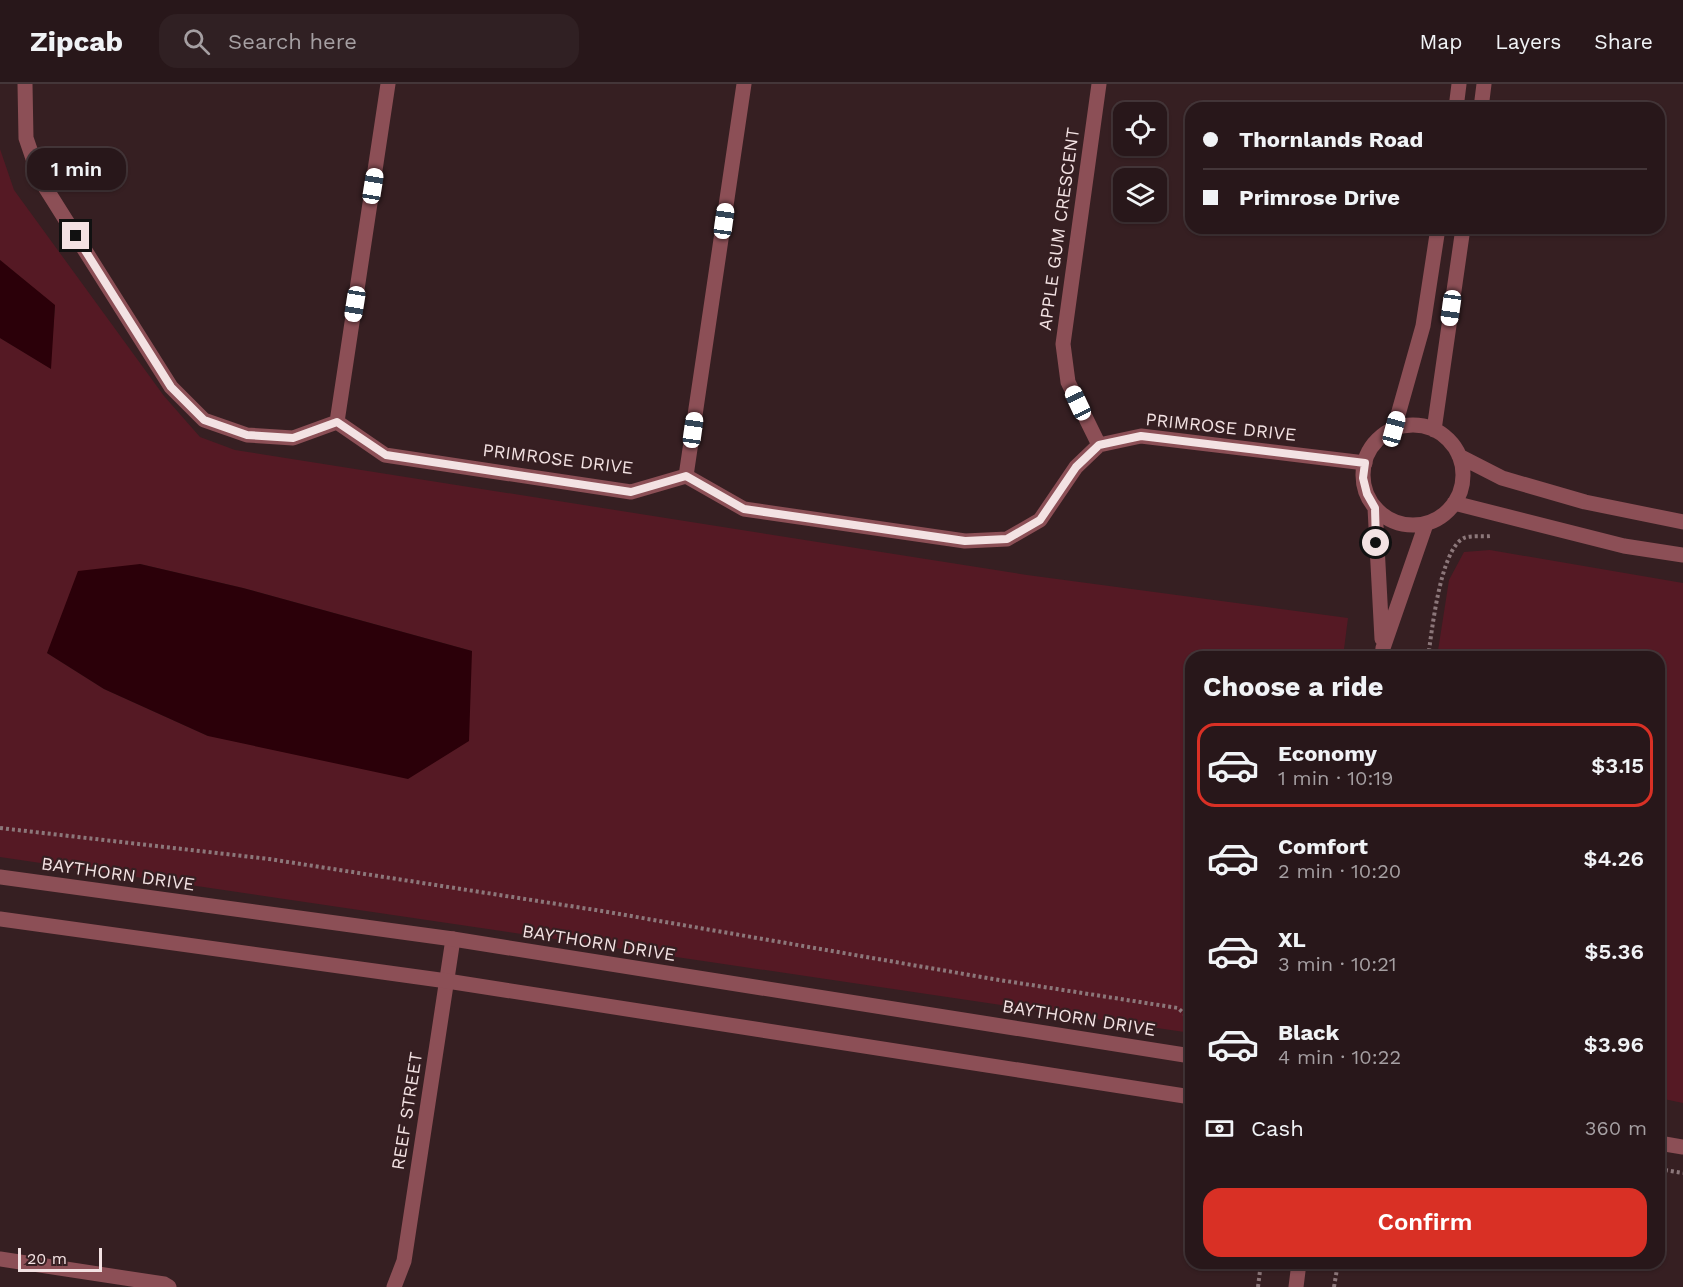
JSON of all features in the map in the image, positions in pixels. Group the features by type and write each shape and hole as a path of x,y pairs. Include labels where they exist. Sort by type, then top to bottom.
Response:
{"street":[{"path":"25,84 26,138 40,180 171,387 204,420 247,435 293,438 337,422 388,84"},
{"path":"744,84 686,476 744,509 965,541 1007,539 1040,520 1076,467 1099,445"},
{"name":"APPLE GUM CRESCENT","path":"1099,84 1063,344 1068,382 1099,445"},
{"path":"1457,102 1459,84"},
{"path":"1482,102 1484,84"},
{"path":"1394,429 1423,326 1437,234"},
{"path":"1434,430 1462,234"},
{"name":"PRIMROSE DRIVE","path":"337,422 386,455 409,459 631,492 686,476"},
{"path":"1421,426 1434,430 1448,440 1459,456 1462,472 1461,488 1455,503 1437,519 1426,524 1398,523 1385,517 1375,508 1367,494 1363,478 1365,463 1371,448 1394,429 1421,426"},
{"name":"PRIMROSE DRIVE","path":"1099,445 1141,436 1365,463"},
{"path":"1459,456 1502,478 1585,502 1683,522"},
{"path":"1455,503 1624,546 1683,555"},
{"path":"1375,508 1382,651"},
{"path":"1382,651 1426,524"},
{"name":"BAYTHORN DRIVE","path":"0,877 453,939 1185,1055"},
{"path":"0,919 447,981 1185,1096"},
{"name":"REEF STREET","path":"394,1287 404,1261 453,939"},
{"path":"1665,1144 1683,1147"},
{"path":"0,1259 164,1284 169,1287"},
{"path":"1296,1287 1298,1269"}],"path":[{"path":"1429,651 1440,585 1454,546 1465,537 1492,536"},
{"path":"0,828 269,860 602,911 993,979 1178,1008 1185,1014"},
{"path":"1665,1170 1683,1173"},
{"path":"1258,1287 1260,1269"},
{"path":"1334,1287 1337,1269"}],"shaded area":[{"path":"0,149 14,190 164,396 200,437 235,450 1027,575 1348,618 1344,651 1185,651 1185,1032 0,857 0,338 50,368 55,306 0,260","holes":["140,564 243,588 472,651 208,736 104,689 47,653"]},
{"path":"0,260 55,305 51,369 0,338"},
{"path":"1490,550 1683,583 1683,1103 1665,1099 1665,651 1438,651 1449,580 1464,552"},
{"path":"140,564 243,588 472,651 469,741 408,779 208,736 104,689 47,653 78,571"}],"route":[{"path":"76,236 171,387 204,420 247,435 293,438 337,422 386,455 631,492 686,476 744,509 965,541 1007,539 1040,520 1076,467 1099,445 1141,436 1365,463 1363,478 1367,494 1375,508 1376,543"}]}
